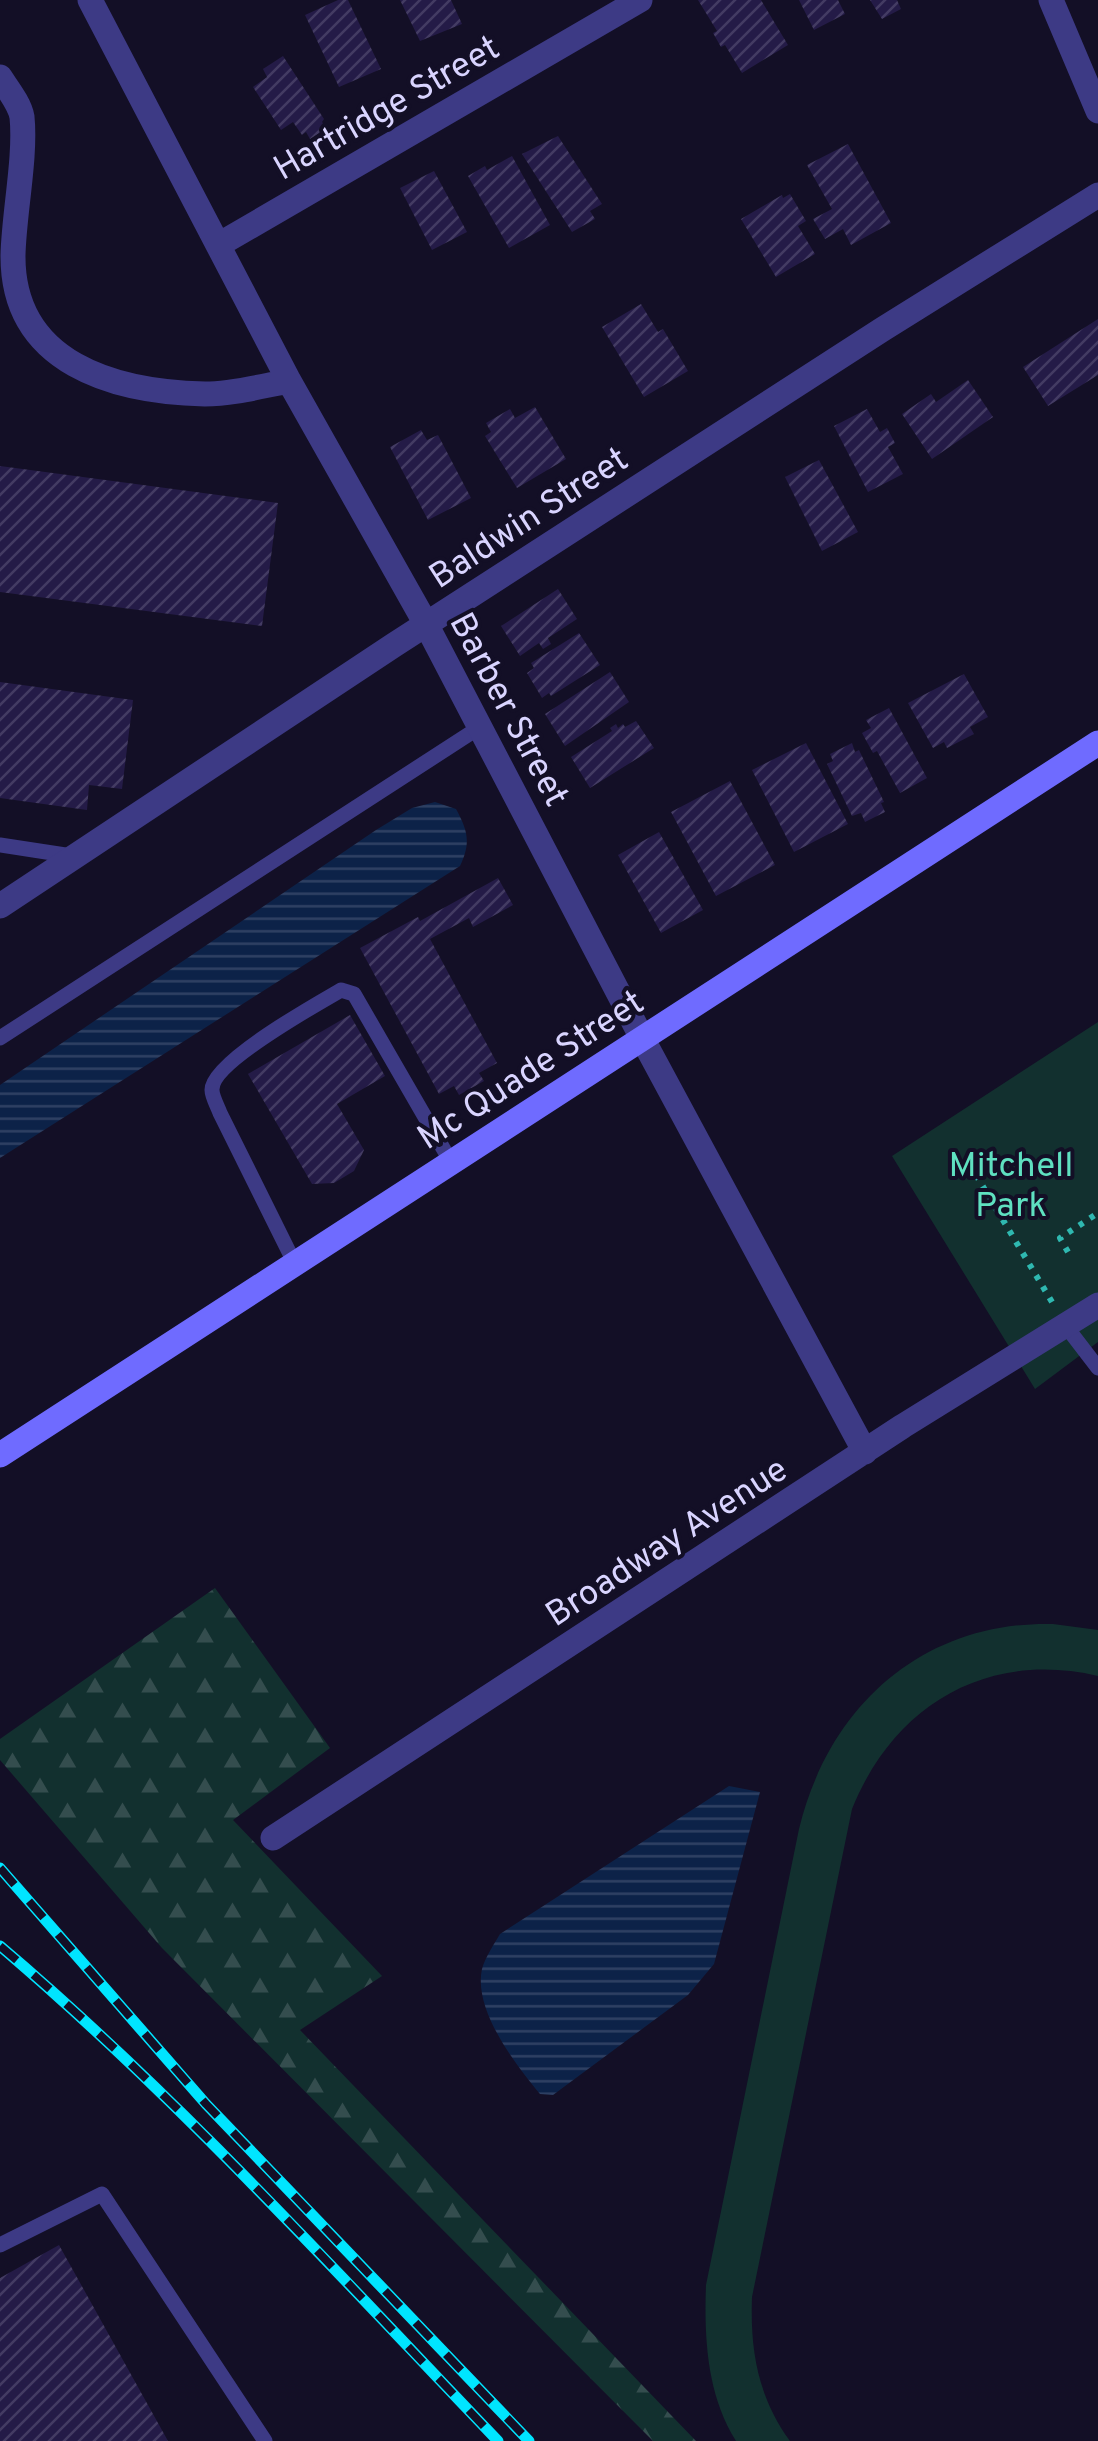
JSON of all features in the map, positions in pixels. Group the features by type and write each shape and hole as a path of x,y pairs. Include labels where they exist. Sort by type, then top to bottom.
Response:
{"street":[{"name":"Barber Street","path":"90,0 289,380 426,624 642,1038 865,1452"},
{"name":"Hartridge Street","path":"220,244 640,0"},
{"path":"1052,0 1098,111"},
{"path":"0,76 22,113 13,256 17,294 19,305 48,346 73,366 107,380 207,394 289,380"},
{"name":"Baldwin Street","path":"0,906 866,339 1098,195"},
{"name":"Mc Quade Street","path":"0,1455 1098,743"},
{"name":"Broadway Avenue","path":"274,1838 1098,1304"}],"lane":[{"path":"0,1038 480,727"},
{"path":"0,846 72,856"},
{"path":"295,1264 212,1090 216,1076 259,1040 341,990 354,994 451,1162"},
{"path":"1065,1325 1098,1368"},
{"path":"0,2245 102,2194 264,2441"}],"path":[{"path":"976,1175 1065,1325"},
{"path":"1068,1252 1060,1238 1098,1212"}],"green space":[{"name":"Mitchell Park","path":"1098,1022 1098,1342 1035,1389 892,1156"},
{"path":"215,1588 330,1748 233,1820 382,1976 300,2030 696,2441 653,2441 162,1948 0,1760 0,1739"},
{"path":"1053,1624 1098,1630 1098,1676 1057,1670 1019,1671 982,1679 949,1694 919,1714 893,1741 870,1772 852,1809 752,2297 758,2373 770,2408 790,2441 736,2441 719,2405 709,2366 706,2285 799,1829 813,1784 833,1744 859,1709 889,1679 924,1655 963,1637 1006,1627"}],"water":[{"path":"435,802 456,809 463,824 467,844 460,866 0,1158 0,1085 376,830 412,808"},
{"path":"729,1786 760,1792 714,1964 688,1995 553,2095 540,2094 499,2036 484,2002 482,1969 500,1934"}],"building":[{"path":"338,0 348,0 381,69 339,87 305,15"},
{"path":"400,0 451,0 462,24 420,41"},
{"path":"698,0 761,0 788,45 742,73 725,45 721,47 713,33 717,31"},
{"path":"799,0 838,0 845,14 814,30"},
{"path":"870,0 897,0 901,9 882,19"},
{"path":"283,56 327,128 310,139 293,122 281,130 253,87 267,77 263,69"},
{"path":"558,136 602,204 590,211 595,219 572,232 522,154"},
{"path":"848,144 891,223 851,245 843,229 825,239 813,219 832,209 807,165"},
{"path":"512,156 550,225 509,248 468,176"},
{"path":"434,171 467,232 432,250 400,188"},
{"path":"790,194 806,221 798,226 815,254 776,277 741,219"},
{"path":"641,304 658,332 663,329 688,371 644,397 602,327"},
{"path":"1098,319 1098,375 1048,406 1023,367"},
{"path":"968,380 993,417 932,459 902,414 931,394 936,402"},
{"path":"535,407 566,459 517,488 485,436 491,432 486,423 510,409 515,418"},
{"path":"867,409 880,432 887,428 895,443 888,447 903,474 868,492 834,426"},
{"path":"421,430 427,440 438,435 471,498 428,520 390,447"},
{"path":"819,460 858,532 822,551 785,477"},
{"path":"0,466 278,503 262,626 0,592"},
{"path":"558,589 577,619 548,638 551,644 543,649 539,643 520,656 501,626"},
{"path":"579,633 600,665 542,698 527,673 534,668 531,663"},
{"path":"610,672 629,702 565,746 545,714"},
{"path":"964,674 988,717 970,727 974,734 947,748 944,742 933,748 908,703"},
{"path":"0,682 133,700 122,789 89,785 87,810 0,798"},
{"path":"889,708 927,778 900,793 877,751 873,753 862,733 871,728 866,720"},
{"path":"636,721 654,748 590,788 571,757 612,731 610,728 616,724 618,728 623,724 625,727"},
{"path":"806,743 848,824 794,852 752,770"},
{"path":"852,743 884,802 881,803 885,812 865,822 861,813 852,816 827,764 833,761 830,754"},
{"path":"730,781 775,865 716,896 671,812"},
{"path":"659,832 703,910 661,933 618,855"},
{"path":"498,878 513,905 473,927 469,918 430,939 497,1063 479,1073 484,1081 459,1095 454,1086 439,1094 360,948 418,917 420,921"},
{"path":"350,1015 385,1076 337,1104 364,1150 354,1171 334,1183 312,1184 248,1074"},
{"path":"59,2245 168,2441 0,2441 0,2278"}],"railway":[{"path":"0,1868 206,2104 529,2441"},
{"path":"0,1946 194,2125 498,2441"}]}
